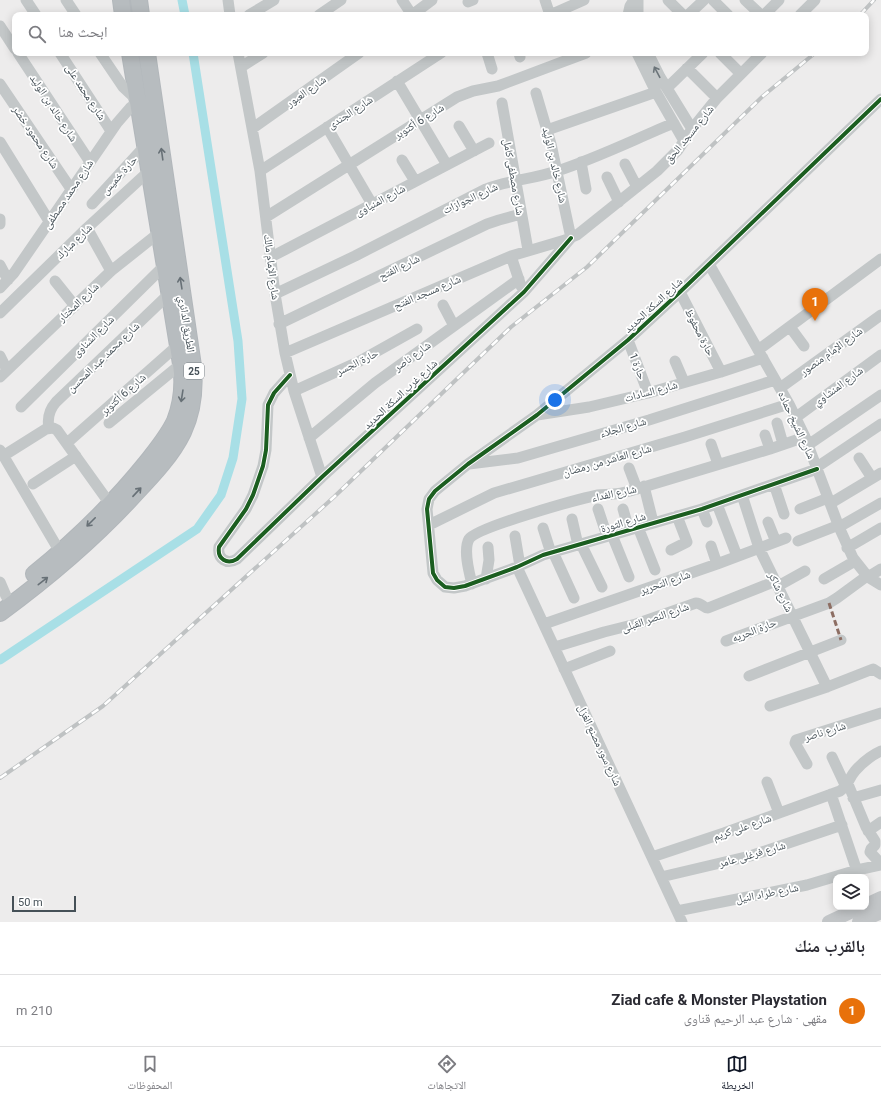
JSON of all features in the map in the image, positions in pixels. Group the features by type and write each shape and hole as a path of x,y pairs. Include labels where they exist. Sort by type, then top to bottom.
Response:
{"highway":[{"path":"121,0 123,12"},
{"path":"139,0 141,12"},
{"name":"الطريق الدائري","path":"2,593 60,552 110,504 140,470 161,443 174,423 181,400 183,388 181,364 160,232 162,202 149,171 130,56"},
{"name":"الطريق الدائري","path":"0,613 58,569 104,527 150,478 177,443 187,422 193,401 194,378 162,202 147,56"}],"main road":[{"path":"829,922 853,910"},
{"path":"859,922 881,912"}],"street":[{"path":"26,0 34,12"},
{"path":"66,0 74,12"},
{"path":"228,0 230,12"},
{"path":"254,12 274,0"},
{"path":"323,12 341,0"},
{"path":"402,0 410,12"},
{"path":"416,12 432,0"},
{"path":"545,0 549,12"},
{"path":"566,12 584,0"},
{"path":"629,12 630,6 634,0"},
{"path":"638,0 638,12"},
{"path":"668,0 680,12"},
{"path":"691,12 704,0"},
{"path":"713,0 725,12"},
{"path":"745,0 759,12"},
{"path":"765,12 779,0"},
{"path":"802,12 808,2"},
{"path":"0,26 12,44"},
{"name":"شارع خالد بن الوليد","path":"20,56 90,162"},
{"name":"شارع محمد على","path":"62,56 111,131"},
{"path":"102,56 123,87 138,102"},
{"name":"شارع الإمام مالك","path":"239,56 260,171 275,294 285,353 294,390 322,478"},
{"path":"241,68 259,56"},
{"name":"شارع العبور","path":"253,128 355,56"},
{"name":"شارع الجندى","path":"260,171 436,56"},
{"path":"488,56 492,69"},
{"name":"شارع 6 أكتوبر","path":"266,217 457,97 498,86 578,56"},
{"path":"638,56 656,92 684,141"},
{"path":"650,56 692,129"},
{"path":"667,88 700,56"},
{"path":"723,56 741,74"},
{"name":"شارع مسجد الحق","path":"571,238 584,231 667,162 717,98 759,56"},
{"path":"687,68 717,98"},
{"path":"397,81 447,165"},
{"name":"شارع محمود خضر","path":"0,84 71,190"},
{"path":"547,130 656,92"},
{"name":"شارع خالد بن الوليد","path":"536,94 557,171 571,238"},
{"name":"شارع السكة الحديد","path":"429,525 427,509 429,500 435,491 468,464 537,415 628,340 680,292 881,98"},
{"name":"شارع محمد مصطفى","path":"0,288 8,280 111,131 123,115 138,102"},
{"name":"شارع مصطفى كامل","path":"502,103 514,180 528,250"},
{"name":"شارع الجوازات","path":"275,294 355,256 477,193 496,185 514,180 557,171 674,123"},
{"path":"459,126 474,151"},
{"path":"327,127 372,204"},
{"path":"0,142 49,221"},
{"name":"شارع المنياوى","path":"270,257 489,143"},
{"name":"حارة خميس","path":"92,204 145,146"},
{"path":"402,160 415,182"},
{"path":"581,162 586,189"},
{"path":"625,164 637,187"},
{"name":"شارع مبارك","path":"0,313 87,228 149,171"},
{"path":"606,177 619,202"},
{"name":"شارع الفتح","path":"280,324 487,224 521,214"},
{"path":"0,219 0,224"},
{"path":"87,228 112,271"},
{"name":"شارع المختار","path":"3,373 112,271 160,232"},
{"name":"شارع مسجد الفتح","path":"285,353 511,256 571,238"},
{"name":"شارع غرب السكة الحديد","path":"290,375 274,393 268,405 266,450 263,466 253,495 246,509 219,548 218,552 220,557 228,562 237,559 322,478 524,292 571,238"},
{"path":"511,256 524,292"},
{"name":"شارع السادات","path":"537,415 589,407 648,393 721,372 761,354 790,327 881,259"},
{"name":"شارع الشيخ حماده","path":"709,264 789,404 806,441 848,548 855,561 868,576 881,585"},
{"path":"0,265 8,280"},
{"name":"شارع الشناوى","path":"21,407 165,265"},
{"name":"شارع ناصر","path":"309,438 375,383 519,279"},
{"path":"55,281 75,306"},
{"name":"حارة محفوظ","path":"680,292 721,372"},
{"name":"شارع محمد عبد المحسن","path":"49,428 48,417 52,406 170,293"},
{"path":"442,305 454,326"},
{"name":"شارع الإمام منصور","path":"778,384 881,314"},
{"path":"790,327 804,346"},
{"name":"حارة الجسر","path":"294,390 358,362 417,329"},
{"name":"حارة 1","path":"628,340 648,393"},
{"name":"شارع 6 أكتوبر","path":"67,443 178,345"},
{"name":"شارع المنشاوي","path":"795,418 881,355"},
{"path":"0,356 3,373"},
{"path":"675,361 684,382"},
{"path":"110,423 181,364"},
{"name":"شارع الجلاء","path":"468,464 518,458 778,384"},
{"name":"شارع الفداء","path":"472,584 467,565 468,540 473,535 486,528 532,513 597,495 615,494 640,487 783,444 806,441 881,395"},
{"name":"شارع العاشر من رمضان","path":"429,525 494,493 684,437 789,404"},
{"path":"777,423 783,444"},
{"name":"شارع الثورة","path":"429,525 434,573 437,580 450,588 472,584 519,567 552,552 702,509 817,468 881,424"},
{"path":"60,552 2,453 49,428 57,430 110,504"},
{"path":"765,435 770,449"},
{"path":"711,444 718,464"},
{"path":"33,484 76,456"},
{"path":"800,509 829,500 877,476 859,458"},
{"path":"629,468 640,487 653,522"},
{"path":"774,484 784,514"},
{"name":"شارع شاكر","path":"742,495 759,548 827,687"},
{"path":"798,541 839,526 881,502"},
{"path":"717,504 736,556"},
{"path":"598,509 629,577"},
{"path":"623,509 655,570"},
{"path":"702,509 707,522"},
{"path":"671,550 687,542 677,516"},
{"path":"572,519 580,544 602,587"},
{"name":"شارع التحرير","path":"544,624 717,564 781,540 768,522"},
{"path":"543,528 552,552 574,598"},
{"path":"848,548 881,528"},
{"name":"شارع سور مصنع الغزل","path":"515,536 519,567 564,669 682,922"},
{"path":"711,546 717,564"},
{"path":"486,579 489,560 488,547"},
{"path":"824,579 855,561"},
{"name":"حارة الحريه","path":"726,641 833,600 881,569"},
{"name":"شارع النصر القبلى","path":"555,647 629,626 696,603 701,604 704,608 708,608 777,583 805,571"},
{"path":"749,676 841,640"},
{"path":"564,669 610,651"},
{"path":"770,706 827,687 873,669 881,674"},
{"name":"شارع ناصر","path":"807,764 795,743 796,740 881,713"},
{"path":"847,785 856,770 881,751"},
{"path":"832,757 847,785 868,831 878,841 870,852 881,865"},
{"path":"767,782 779,813"},
{"name":"شارع على كريم","path":"652,857 724,833 840,791 847,785"},
{"path":"853,798 881,790"},
{"path":"831,794 858,873"},
{"path":"868,831 881,822"},
{"name":"شارع فرغلى عامر","path":"661,877 750,856 842,825"},
{"name":"شارع طراد النيل","path":"677,911 808,885 858,873 881,865"}],"waterway":[{"path":"182,0 184,12"},
{"path":"0,660 197,529 221,495 233,458 242,399 238,341 193,56"}],"railway":[{"path":"863,12 874,0"},
{"path":"0,778 103,706 334,497 511,327 587,267 763,96 811,56"}],"marked path":[{"path":"829,603 841,640"}],"cycle path":[{"path":"817,469 702,509 543,555 517,567 465,586 454,588 445,587 437,580 433,573 427,509 429,499 435,491 468,464 537,415 628,340 881,99"},
{"path":"290,375 274,393 268,405 266,450 263,466 253,495 246,509 219,547 221,558 226,561 233,561 237,559 322,477 524,292 571,238"}],"place":[{"name":"Ziad cafe & Monster Playstation","path":"815,321"}]}
